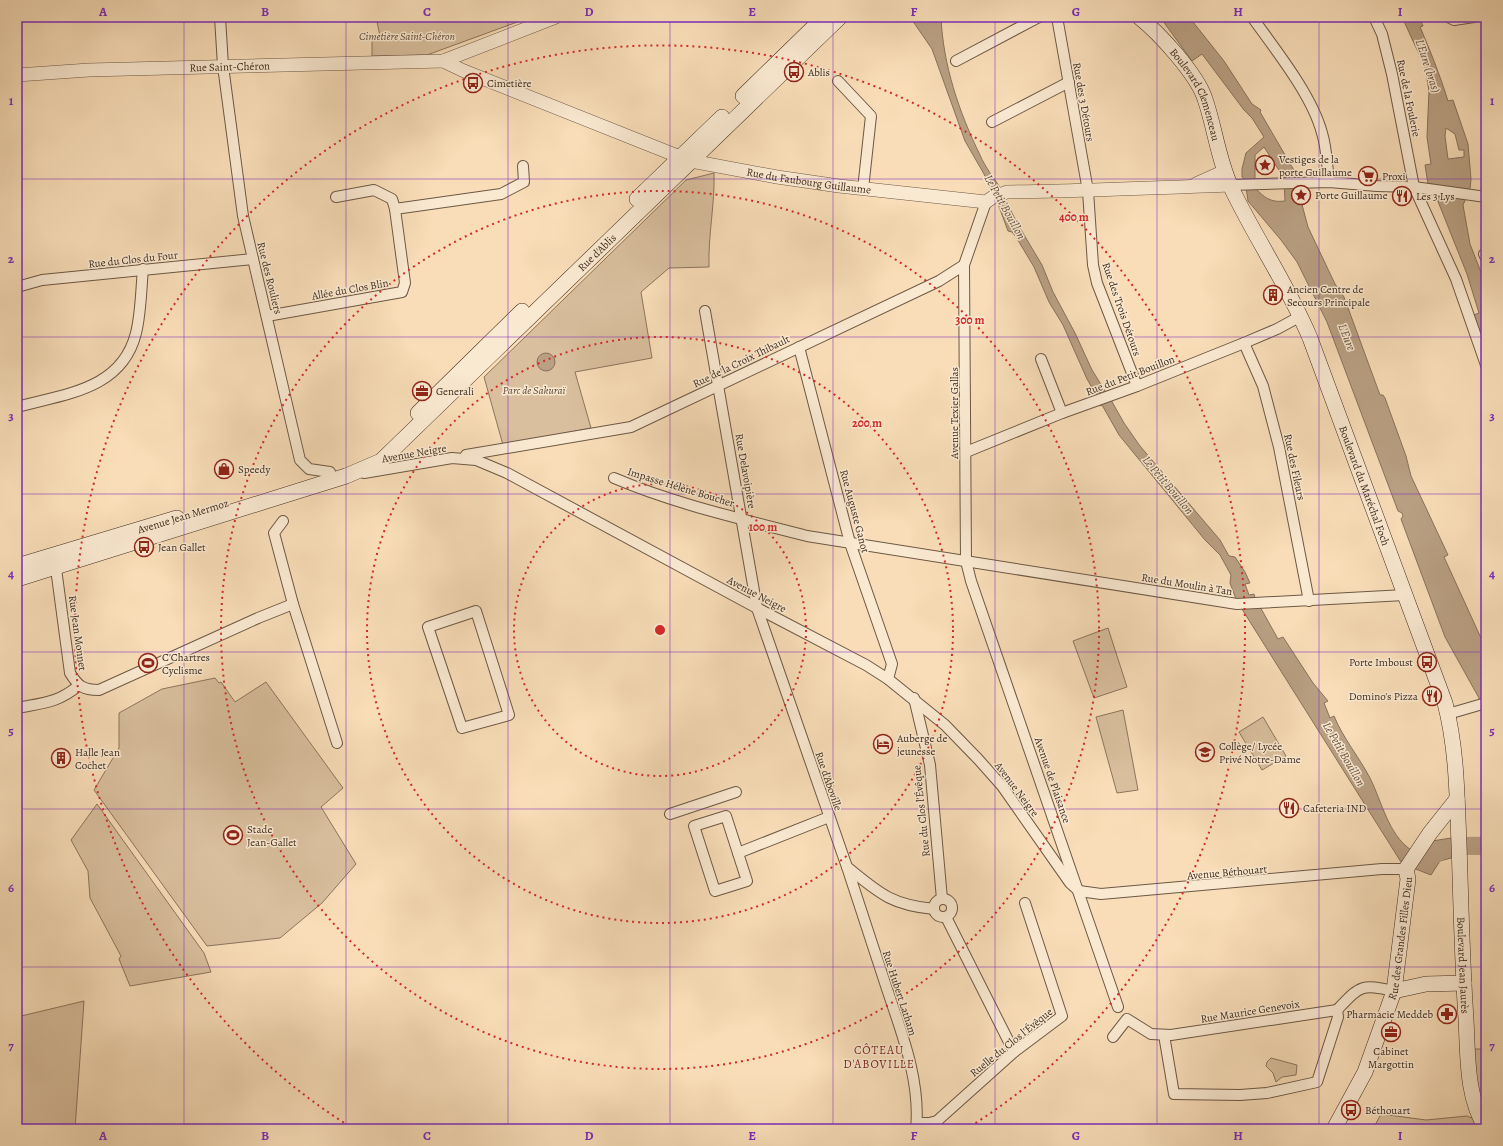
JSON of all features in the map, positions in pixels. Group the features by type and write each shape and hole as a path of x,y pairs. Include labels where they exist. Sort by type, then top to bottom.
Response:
{"main road":[{"name":"Rue d'Ablis","path":"348,470 376,458 420,424 685,159 824,17"},
{"name":"Rue d'Ablis","path":"376,458 394,437 446,384 583,253 840,17"},
{"name":"Boulevard Clemenceau","path":"1139,17 1153,28 1170,47 1204,97 1233,180"},
{"name":"Boulevard du Maréchal Foch","path":"1233,180 1301,316 1406,595 1448,714 1454,756 1457,799"},
{"name":"Avenue Jean Mermoz","path":"17,579 55,561 330,472 348,470"},
{"name":"Avenue Jean Mermoz","path":"17,566 55,561 293,491 348,470"},
{"name":"Boulevard Jean Jaurès","path":"1457,799 1464,983 1472,1089 1479,1117 1486,1128"},
{"name":"Rue des Grandes Filles Dieu","path":"1334,1129 1365,1072 1394,991 1408,879 1407,867 1457,799"},
{"path":"1394,991 1426,984 1464,983"}],"street":[{"name":"Rue des Rouliers","path":"220,17 223,66 243,216 300,460 309,469 330,472"},
{"path":"443,61 556,17"},
{"path":"956,61 1039,17"},
{"name":"Rue des 3 Détours","path":"1057,17 1088,191"},
{"path":"1252,17 1283,58 1314,114 1322,131 1330,182"},
{"name":"Rue de la Foulerie","path":"1374,17 1382,34 1392,74 1414,187 1456,279 1486,365"},
{"path":"1448,17 1454,20 1474,17"},
{"name":"Rue Saint-Chéron","path":"17,75 89,70 443,61"},
{"name":"Rue du Faubourg Guillaume","path":"443,61 464,71 685,159 777,177 863,189 994,198 1088,191 1191,186 1233,180"},
{"path":"838,81 871,116 863,189"},
{"path":"992,122 1069,82"},
{"path":"336,197 374,190 392,200 396,210 501,194 524,182 523,166"},
{"path":"1233,180 1258,183 1330,182 1377,186 1414,187 1486,197"},
{"name":"Rue des Trois Détours","path":"1088,191 1093,265 1097,283 1137,386"},
{"path":"964,265 994,198"},
{"name":"Allée du Clos Blin","path":"267,316 402,292 405,283 396,210"},
{"name":"Rue du Clos du Four","path":"17,287 42,280 253,259"},
{"name":"Rue de la Croix Thibault","path":"452,458 631,427 938,281 964,265"},
{"name":"Avenue Texier Gallas","path":"964,265 966,561"},
{"path":"17,406 93,386 110,375 125,359 136,333 143,269"},
{"name":"Rue Delavoipière","path":"705,311 757,608"},
{"name":"Rue du Petit Bouillon","path":"966,452 1062,413 1137,386 1244,343 1277,329 1301,316"},
{"name":"Rue des Fileurs","path":"1244,343 1263,386 1279,447 1309,601"},
{"name":"Rue Auguste Ganot","path":"799,347 850,543 892,664 888,679"},
{"path":"1041,359 1062,413"},
{"path":"376,458 395,468"},
{"name":"Avenue Neigre","path":"348,470 395,468 452,458 476,460 507,473 866,665 914,698 946,725 1002,786 1070,883 1079,891"},
{"name":"Impasse Hélène Boucher","path":"614,478 632,486 742,519 807,536 850,543"},
{"path":"283,521 274,533 293,604 337,743"},
{"name":"Rue du Moulin à Tan","path":"850,543 1237,604 1406,595"},
{"name":"Rue Jean Monnet","path":"55,561 70,673 78,686 84,690 99,690 258,618 293,604"},
{"name":"Avenue de Plaisance","path":"966,561 971,582 1118,1007"},
{"name":"Rue d'Aboville","path":"757,608 847,867"},
{"path":"476,611 509,715 500,718 462,728 428,627 476,611"},
{"path":"17,708 52,702 66,696 78,686"},
{"name":"Rue du Clos l'Évêque","path":"914,698 930,765 942,899"},
{"path":"1448,714 1483,704"},
{"path":"670,814 736,792"},
{"path":"726,816 738,853 747,881 715,891 694,826 726,816"},
{"path":"738,853 829,817"},
{"path":"847,867 876,891 895,902 911,907 934,909"},
{"name":"Rue Hubert Latham","path":"847,867 897,1019 912,1072 917,1126"},
{"name":"Avenue Béthouart","path":"1079,891 1094,894 1147,892 1407,867"},
{"path":"934,909 937,901 942,899 949,902 952,906 951,912 946,917"},
{"name":"Ruelle du Clos l'Évêque","path":"917,1126 937,1120 1014,1052 1062,1016 1025,903"},
{"path":"934,909 938,916 946,917"},
{"path":"946,917 1014,1052"},
{"path":"1164,1036 1174,1094 1240,1095 1267,1093 1317,1082 1338,1016 1337,1010 1347,998 1361,988 1370,986 1394,991"},
{"name":"Rue Maurice Genevoix","path":"1113,1037 1127,1019 1151,1034 1164,1036 1337,1010"}],"green space":[{"name":"Cimetière Saint-Chéron","path":"376,17 531,17 427,55 372,56 372,35 380,36"},
{"name":"Parc de Sakuraï","path":"714,173 714,196 709,267 669,268 641,292 652,358 575,372 591,428 503,445 484,377 686,180"},
{"path":"1108,628 1127,687 1094,698 1073,641"},
{"name":"Stade Jean-Gallet","path":"215,678 219,683 221,682 235,702 266,682 343,788 321,807 356,864 322,903 280,938 207,946 94,790 119,748 119,713 162,689"},
{"path":"1123,710 1138,790 1117,793 1096,717"},
{"path":"1263,717 1286,756 1262,770 1239,732"},
{"path":"97,804 204,953 211,972 130,986 119,959 121,956 90,898 88,871 71,840"},
{"path":"84,1001 75,1129 17,1129 17,1017"},
{"path":"1472,1049 1486,1049 1486,1120 1477,1095"},
{"path":"1271,1058 1297,1065 1296,1075 1282,1077 1276,1082 1273,1073 1266,1066 1267,1062"},
{"path":"1381,1114 1426,1120 1467,1116 1474,1119 1479,1129 1373,1129"}],"water":[{"path":"910,17 941,17 945,53 953,88 972,139 987,168 1001,189 992,193 984,174 965,141 932,49"},
{"name":"L'Eure","path":"1160,17 1189,17 1224,61 1252,104 1261,110 1260,112 1295,172 1295,177 1299,184 1297,189 1301,193 1300,197 1308,227 1335,284 1344,297 1380,395 1383,395 1385,398 1406,456 1411,476 1448,555 1444,557 1486,649 1486,766 1482,711 1479,698 1445,637 1401,519 1403,516 1402,513 1398,511 1327,322 1297,262 1281,240 1248,201 1245,180 1242,177 1242,169 1246,153 1264,137 1252,118 1244,110 1202,54 1192,61","holes":["1264,147 1284,178 1285,201 1275,201 1264,197 1255,188 1255,155"]},
{"name":"L'Eure (bras)","path":"1402,17 1419,17 1423,26 1420,27 1435,63 1448,101 1453,100 1468,144 1471,179 1470,189 1463,205 1470,244 1486,285 1486,349 1474,315 1479,313 1467,274 1435,194 1428,184 1425,165 1431,164 1427,137 1429,91 1425,67","holes":["1446,128 1455,134 1459,150 1464,150 1464,157 1448,159 1445,136"]},
{"path":"1006,201 1042,265 1053,292 1075,333 1092,370 1105,391 1094,394 1095,393 1087,379 1063,325 1049,302 1034,267 1016,237 1012,232 1008,231 998,204"},
{"path":"546,353 552,356 555,362 552,368 546,371 540,368 537,362 540,356"},
{"path":"1111,400 1124,423 1140,446 1220,540 1229,556 1235,557 1250,583 1245,584 1249,595 1254,594 1256,602 1236,599 1230,583 1231,575 1220,555 1205,540 1119,435 1102,405 1100,406 1100,404"},
{"path":"1259,605 1278,639 1283,637 1313,683 1328,701 1324,703 1330,718 1334,716 1342,732 1366,770 1391,827 1403,843 1411,850 1401,862 1240,606"},
{"path":"1451,838 1451,858 1440,861 1431,875 1413,868 1432,841"},
{"path":"1470,841 1486,841 1486,854 1470,854"}],"waterway":[{"name":"Le Petit Bouillon","path":"1429,859 1434,854 1448,848 1463,846 1486,846"}],"place":[{"name":"Ablis","path":"794,72"},
{"name":"Cimetière","path":"473,83"},
{"name":"Vestiges de la porte Guillaume","path":"1265,165"},
{"name":"Proxi","path":"1368,176"},
{"name":"Porte Guillaume","path":"1301,195"},
{"name":"Les 3 Lys","path":"1402,196"},
{"name":"Ancien Centre de Secours Principale","path":"1273,295"},
{"name":"Generali","path":"422,391"},
{"name":"Speedy","path":"224,469"},
{"name":"Jean Gallet","path":"144,547"},
{"name":"Porte Imboust","path":"1427,662"},
{"name":"C'Chartres Cyclisme","path":"148,663"},
{"name":"Domino's Pizza","path":"1432,696"},
{"name":"Auberge de jeunesse","path":"883,744"},
{"name":"Collège/ Lycée Privé Notre-Dame","path":"1205,752"},
{"name":"Halle Jean Cochet","path":"61,758"},
{"name":"Cafeteria IND","path":"1289,808"},
{"name":"Stade Jean-Gallet","path":"233,835"},
{"name":"Pharmacie Meddeb","path":"1447,1014"},
{"name":"Cabinet Margottin","path":"1391,1032"},
{"name":"Béthouart","path":"1351,1110"}],"district":[{"name":"CÔTEAU D'ABOVILLE","path":"879,1057"}]}
